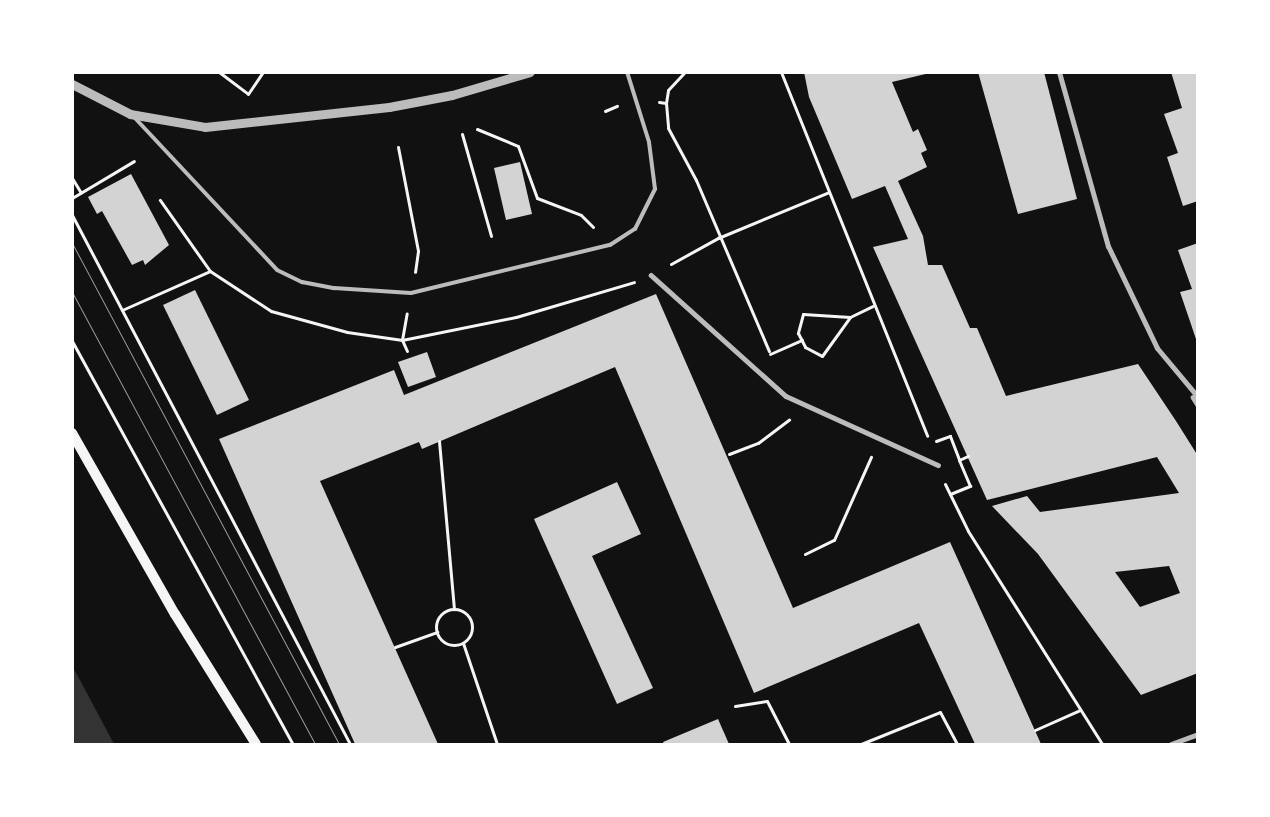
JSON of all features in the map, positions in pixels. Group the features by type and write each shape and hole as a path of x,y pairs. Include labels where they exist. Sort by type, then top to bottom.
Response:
{"main road":[{"path":"72,433 175,614 256,744"}],"street":[{"path":"72,84 130,114 205,127 389,107 452,95 530,72"},
{"path":"1059,72 1108,246 1156,348 1195,397 1198,406"},
{"path":"651,275 786,396 938,465"},
{"path":"1171,744 1198,734"}],"lane":[{"path":"130,114 277,270 302,282 334,288 411,293 610,246 635,229 655,189 649,142 626,72"}],"path":[{"path":"219,72 248,94 263,72"},
{"path":"781,72 873,306 950,494 971,534 1102,744"},
{"path":"666,103 668,128 696,180 718,238 770,354 776,363"},
{"path":"477,129 518,146 537,198 581,215"},
{"path":"462,134 491,236"},
{"path":"398,147 418,251"},
{"path":"72,198 134,162"},
{"path":"72,178 81,193"},
{"path":"160,200 210,272 271,311 347,332 402,340 516,317 651,275 718,238 829,192"},
{"path":"72,215 350,744"},
{"path":"122,310 210,272"},
{"path":"850,317 803,314 798,333 802,340 822,356 850,317 873,306"},
{"path":"402,340 407,351"},
{"path":"770,354 802,340"},
{"path":"72,341 293,744"},
{"path":"730,454 758,443 808,405"},
{"path":"805,554 834,540 878,438"},
{"path":"439,441 454,609"},
{"path":"950,494 970,486 959,460"},
{"path":"454,609 466,613 473,623 471,635 463,644 446,643 437,632 439,618 454,609"},
{"path":"395,647 437,632"},
{"path":"463,644 497,744"},
{"path":"735,706 767,701 789,744"},
{"path":"1035,730 1080,710"},
{"path":"860,744 940,712 957,744"}],"shaded area":[{"path":"72,666 81,682 114,744 73,744"}],"building":[{"path":"804,72 934,72 892,82 913,132 918,129 927,150 921,153 927,167 898,181 923,236 928,265 942,265 970,328 977,328 1006,396 1138,364 1198,456 1198,673 1141,695 1038,554 992,506 1027,496 1040,512 1179,493 1157,457 987,500 873,247 908,239 885,186 852,199 809,97","holes":["1169,566 1180,593 1140,607 1115,572"]},
{"path":"978,72 1044,72 1077,199 1018,214"},
{"path":"1171,72 1198,72 1198,201 1183,206 1167,157 1178,153 1164,114 1182,108"},
{"path":"520,162 532,214 506,220 494,168"},
{"path":"131,174 169,245 145,265 143,260 132,265 102,211 97,214 88,197"},
{"path":"1198,243 1197,342 1180,292 1192,289 1178,250"},
{"path":"195,290 249,400 217,415 163,305"},
{"path":"656,294 793,608 950,542 1041,744 975,744 919,623 754,693 615,367 422,449 419,442 320,481 438,744 355,744 219,439 394,370 404,395"},
{"path":"427,352 436,377 408,387 398,362"},
{"path":"617,482 641,534 592,556 653,688 617,704 534,519"},
{"path":"718,719 729,744 664,744 663,742"}],"tram line":[{"path":"72,243 339,744"},
{"path":"72,292 315,744"}]}
